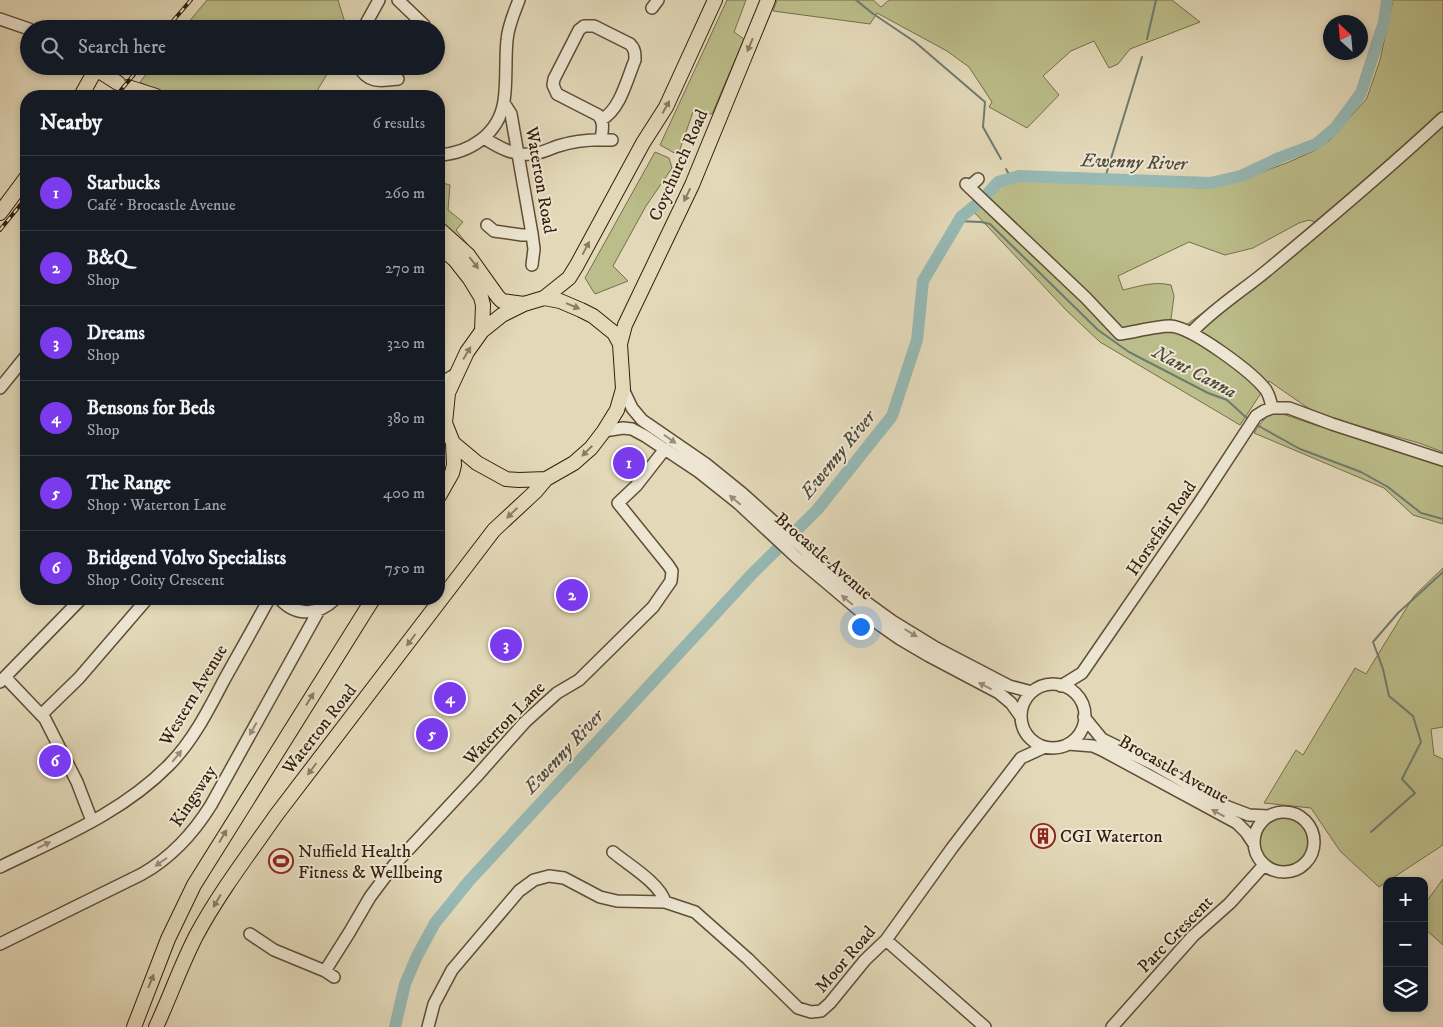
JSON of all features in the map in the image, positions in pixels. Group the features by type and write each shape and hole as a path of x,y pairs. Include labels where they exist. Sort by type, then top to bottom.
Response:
{"main road":[{"name":"Coychurch Road","path":"544,298 569,278 577,265 643,143 666,107 715,0"},
{"name":"Coychurch Road","path":"620,344 625,325 692,185 768,0"},
{"path":"84,90 91,75"},
{"path":"106,75 123,85 138,90"},
{"path":"0,213 20,186"},
{"path":"445,234 468,255 498,298 502,301 524,304"},
{"path":"445,252 460,266 481,297 484,313 482,331"},
{"path":"445,406 456,374 467,352 482,331 502,315 524,304 544,298 568,304 594,316 614,333 620,344 624,390 616,410 604,431 574,463 546,479 506,479 477,463 453,443"},
{"path":"445,425 453,443 454,465 452,474 445,486"},
{"name":"Waterton Road","path":"445,594 494,530 536,491 546,479"},
{"name":"Waterton Road","path":"134,1027 168,939 194,885 369,605"},
{"name":"Waterton Road","path":"156,1027 196,936 228,882 277,814 437,605"}],"street":[{"path":"368,20 379,0"},
{"path":"398,0 419,20"},
{"path":"445,154 465,149 484,138 501,114 504,103 507,40 509,28 519,0"},
{"path":"0,19 20,27"},
{"path":"484,138 505,150 532,154 576,141 606,140 602,119 594,112 557,94 553,84 579,30 589,25 630,44 635,50 635,60 616,106 602,119"},
{"path":"366,75 377,81 398,79"},
{"name":"Waterton Road","path":"504,103 511,114 532,234 534,248 532,265"},
{"path":"1190,333 1360,192 1443,118"},
{"path":"972,185 1120,334 1171,326 1190,333 1204,340 1242,367 1266,390 1272,408 1289,408 1443,460"},
{"path":"487,225 494,231 522,235 532,234"},
{"path":"0,388 20,363"},
{"path":"445,380 456,374"},
{"name":"Brocastle Avenue","path":"624,390 632,408 642,420 706,464 743,494 775,530 860,611 900,639 1000,694 1011,703 1021,717"},
{"name":"Horsefair Road","path":"1061,686 1082,673 1189,518 1256,416 1272,408"},
{"name":"Brocastle Avenue","path":"604,431 623,428 632,429 645,436 699,472 775,530"},
{"name":"Waterton Lane","path":"258,934 274,950 329,974 370,896 394,865 525,722 557,693 579,680 653,607 671,581 672,571 618,503 636,486 665,448"},
{"name":"Brocastle Avenue","path":"800,553 892,621 936,648 1009,686 1032,692"},
{"path":"75,605 3,679 45,719 76,782 92,821"},
{"path":"41,714 79,678 143,605"},
{"name":"Western Avenue","path":"0,867 117,807 140,791 178,755 206,714 266,605"},
{"path":"287,605 292,609 307,612 319,610 329,605"},
{"name":"Kingsway","path":"0,944 142,874 178,849 195,830 211,805 319,610"},
{"name":"Horsefair Road","path":"1078,697 1082,673"},
{"path":"1046,685 1061,686 1070,690 1078,697 1083,707 1084,717 1080,733 1068,744 1060,747 1045,747 1037,744 1025,733 1021,717 1022,708 1032,692 1046,685"},
{"name":"Brocastle Avenue","path":"1084,717 1102,738 1153,764 1228,807 1249,815 1268,816"},
{"name":"Moor Road","path":"1021,758 1025,733"},
{"name":"Brocastle Avenue","path":"1068,744 1093,746 1102,750 1237,823 1254,844"},
{"name":"Moor Road","path":"428,1027 434,1004 452,970 519,891 534,880 549,876 564,878 600,897 617,901 664,902 695,912 748,959 798,1008 817,1012 826,1007 865,960 886,940 952,848 1021,758 1045,747"},
{"path":"1284,812 1299,816 1310,828 1314,844 1309,859 1296,870 1288,872 1280,872 1264,865 1255,852 1254,844 1257,828 1268,816 1284,812"},
{"path":"613,852 656,886 663,896 664,902"},
{"name":"Parc Crescent","path":"1112,1027 1193,936 1230,903 1264,865"},
{"path":"886,940 985,1027"}],"green space":[{"path":"207,0 338,0 344,20 190,20"},
{"path":"727,0 746,0 734,32 744,39 712,114 693,112 678,155 660,145"},
{"path":"777,0 873,0 881,7 889,0 1172,0 1200,22 1130,49 1118,64 1109,68 1094,41 1071,51 1043,76 1059,95 1027,128 989,107 992,102 969,67 947,51 877,13 870,24 773,11"},
{"path":"1393,0 1443,0 1443,452 1419,443 1323,416 1269,381 1240,425 1100,342 1066,310 974,212 1005,183 1024,180 1205,188 1232,183 1289,162 1316,150 1330,140 1367,98 1380,60","holes":["1309,220 1315,222 1255,274 1182,328 1171,319 1174,296 1171,285 1153,284 1123,290 1118,276 1189,242 1225,255 1253,248 1299,223"]},
{"path":"146,75 327,75 318,90 156,90 140,82"},
{"path":"655,152 669,158 672,168 646,206 613,266 628,281 595,294 585,278"},
{"path":"445,184 450,185 448,210 463,222 456,230 476,255 445,233"},
{"path":"1277,412 1443,462 1443,524 1413,515 1384,488 1254,433 1266,417"},
{"path":"1443,568 1443,727 1431,729 1434,755 1443,759 1443,845 1394,877 1383,877 1383,884 1379,887 1340,851 1311,808 1264,803 1296,750 1303,755 1355,668 1366,674 1414,596"},
{"path":"1284,817 1294,819 1302,824 1307,832 1309,842 1307,852 1302,860 1294,865 1284,867 1274,865 1266,860 1261,852 1259,842 1261,832 1266,824 1274,819"},
{"path":"1443,879 1443,945 1428,932 1428,900"}],"waterway":[{"path":"856,0 915,42 985,102 983,127 1001,159"},
{"path":"1147,39 1156,0"},
{"name":"Ewenny River","path":"395,1027 405,984 417,956 435,923 469,881 752,574 817,510 892,416 917,340 923,281 961,217 982,200 998,182 1019,176 1210,183 1241,176 1279,158 1316,144 1335,128 1361,93 1384,22 1387,0"},
{"path":"1105,178 1142,57"},
{"path":"1006,169 1011,178"},
{"name":"Nant Canna","path":"957,221 990,224 1098,330 1129,352 1208,393 1227,400 1249,420"},
{"name":"Nant Canna","path":"1255,424 1300,449 1361,472 1388,487 1421,513 1443,519"},
{"path":"1371,832 1415,793 1402,779 1421,742 1413,716 1389,696 1383,669 1373,642 1398,613 1443,572"}],"railway":[{"path":"174,20 191,0"},
{"path":"121,90 134,75"},
{"path":"0,230 20,205"}],"place":[{"name":"Starbucks","path":"629,463"},
{"name":"B&Q","path":"572,595"},
{"name":"Dreams","path":"506,645"},
{"name":"Bensons for Beds","path":"450,698"},
{"name":"The Range","path":"432,734"},
{"name":"Bridgend Volvo Specialists","path":"55,761"},
{"name":"CGI Waterton","path":"1043,836"},
{"name":"Nuffield Health Fitness & Wellbeing","path":"281,861"}]}
